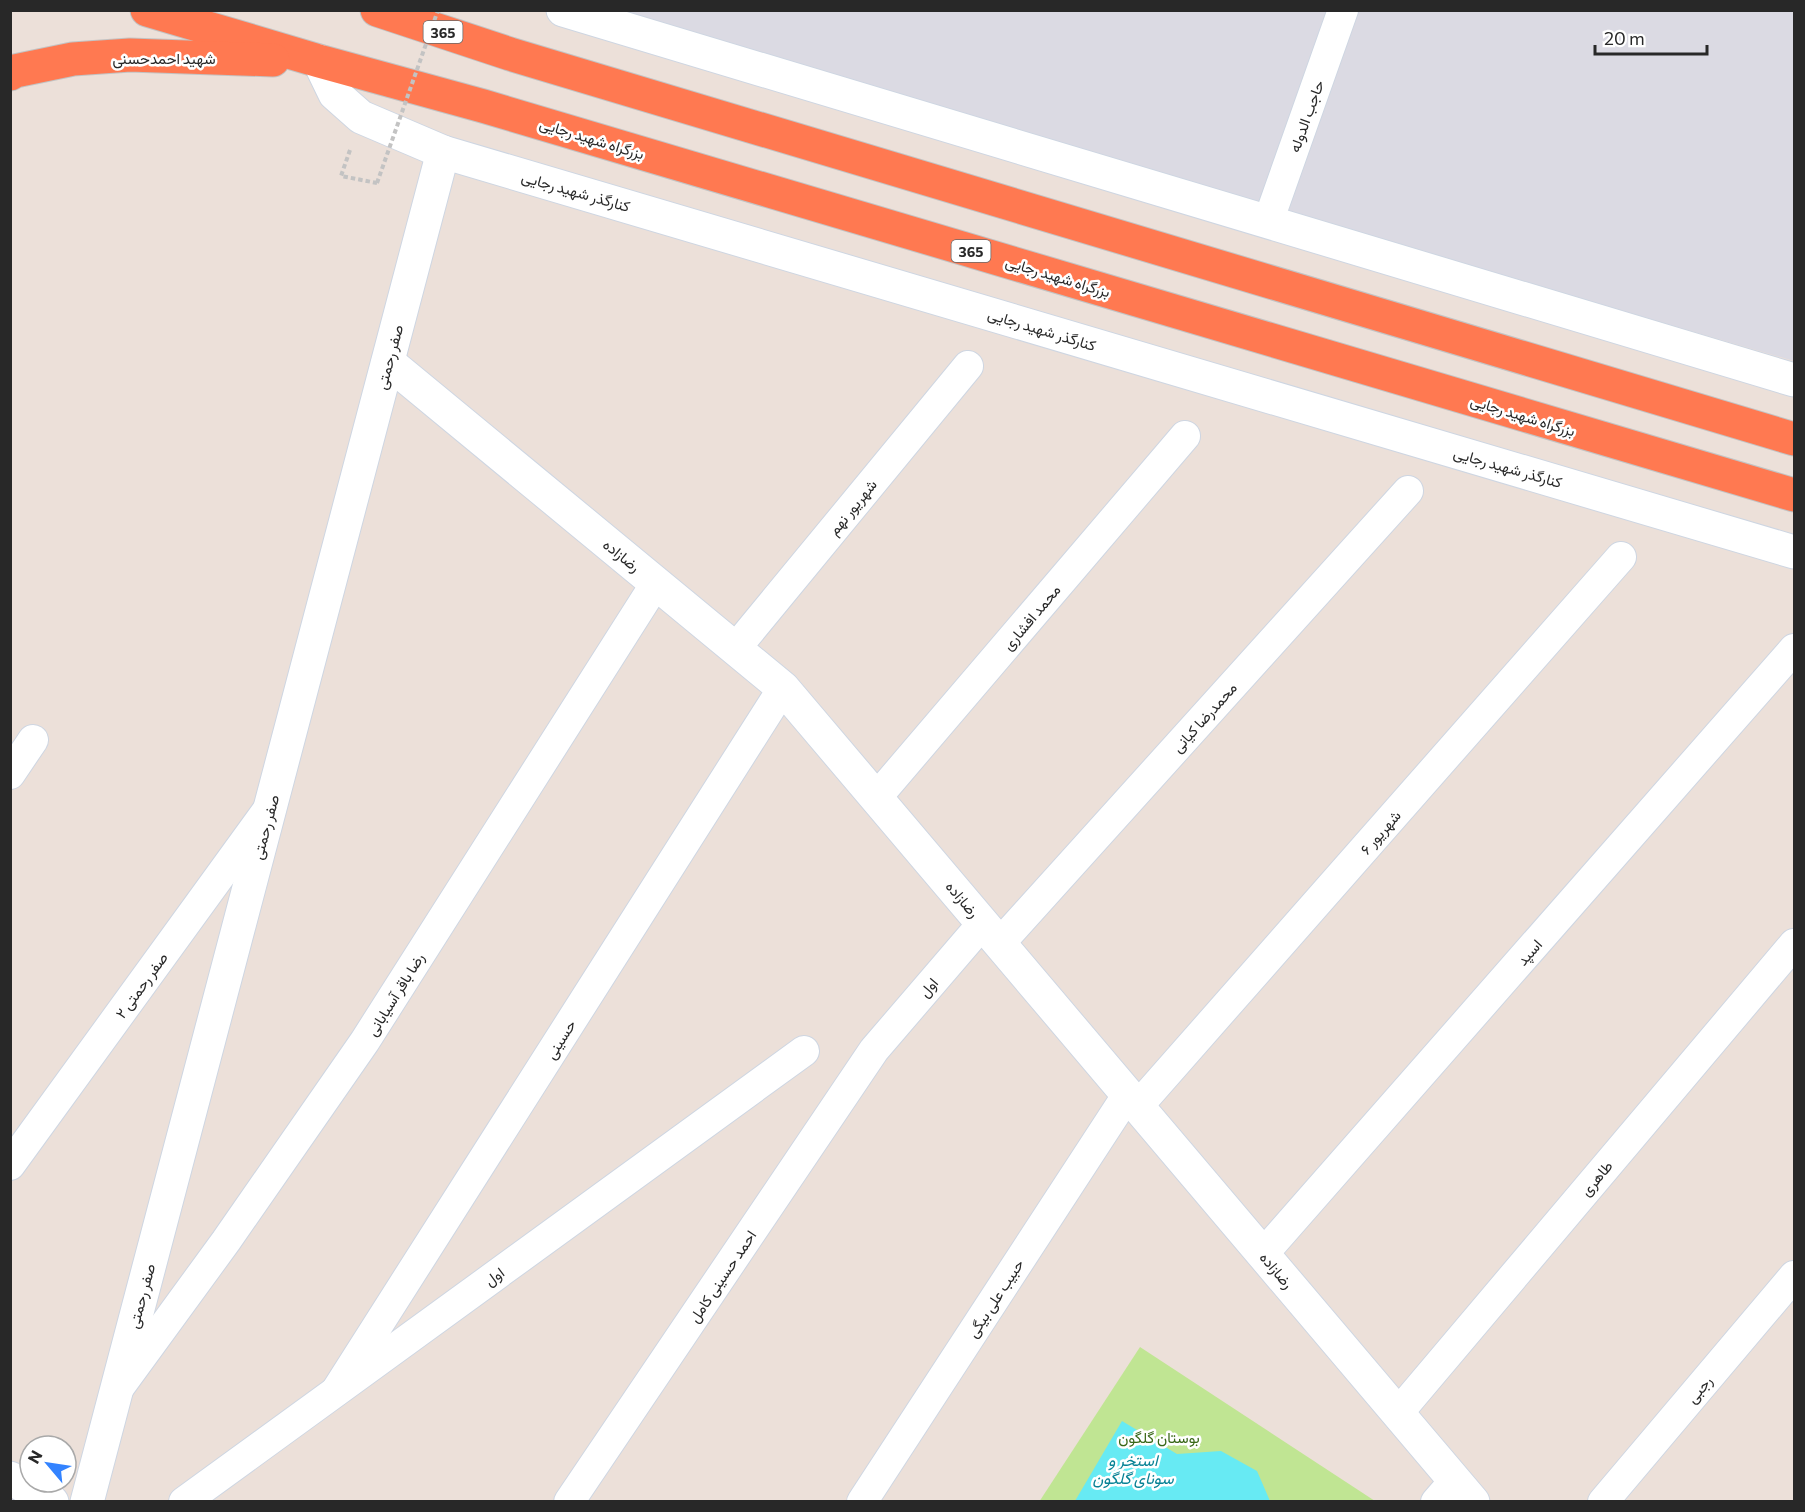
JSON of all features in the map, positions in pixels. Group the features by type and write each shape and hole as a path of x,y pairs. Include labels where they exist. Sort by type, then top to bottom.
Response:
{"highway":[{"name":"بزرگراه شهید رجایی","path":"147,10 483,106 1794,495"},
{"name":"365","path":"377,10 510,54 1794,439"},
{"name":"شهید احمدحسنی","path":"10,74 73,59 130,55 319,61"}],"street":[{"path":"563,10 1794,380"},
{"name":"حاجب الدوله","path":"1268,222 1344,10"},
{"name":"کنارگذر شهید رجایی","path":"319,61 335,94 361,117 443,152 1794,552"},
{"name":"صفر رحمتی","path":"87,1502 443,152"},
{"name":"رضازاده","path":"388,362 783,688 1398,1413 1455,1494"},
{"name":"شهریور نهم","path":"735,648 968,366"},
{"name":"محمد افشاری","path":"876,798 1185,436"},
{"name":"محمدرضا کیانی","path":"991,933 1408,491"},
{"name":"شهریور ۶","path":"1133,1100 1621,557"},
{"name":"رضا باقر آسیابانی","path":"116,1392 226,1241 365,1041 656,583"},
{"name":"اسپد","path":"1263,1254 1794,649"},
{"name":"حسینی","path":"336,1391 783,688"},
{"path":"10,774 33,740"},
{"name":"صفر رحمتی ۲","path":"10,1165 271,806"},
{"name":"اول","path":"874,1050 991,933"},
{"name":"طاهری","path":"1398,1413 1794,944"},
{"name":"احمد حسینی کامل","path":"569,1502 874,1050"},
{"name":"اول","path":"184,1502 804,1051"},
{"name":"حبیب علی بیگی","path":"862,1502 1133,1100"},
{"name":"رجبی","path":"1603,1502 1794,1276"},
{"path":"10,1478 52,1502"}],"path":[{"path":"341,176 377,183 438,10"}],"shaded area":[{"path":"599,11 1794,11 1794,361"}],"green space":[{"name":"بوستان گلگون","path":"1140,1347 1375,1501 1039,1502"}],"water":[{"name":"استخر و سونای گلگون","path":"1122,1421 1177,1454 1221,1451 1257,1471 1270,1501 1075,1501"}]}
